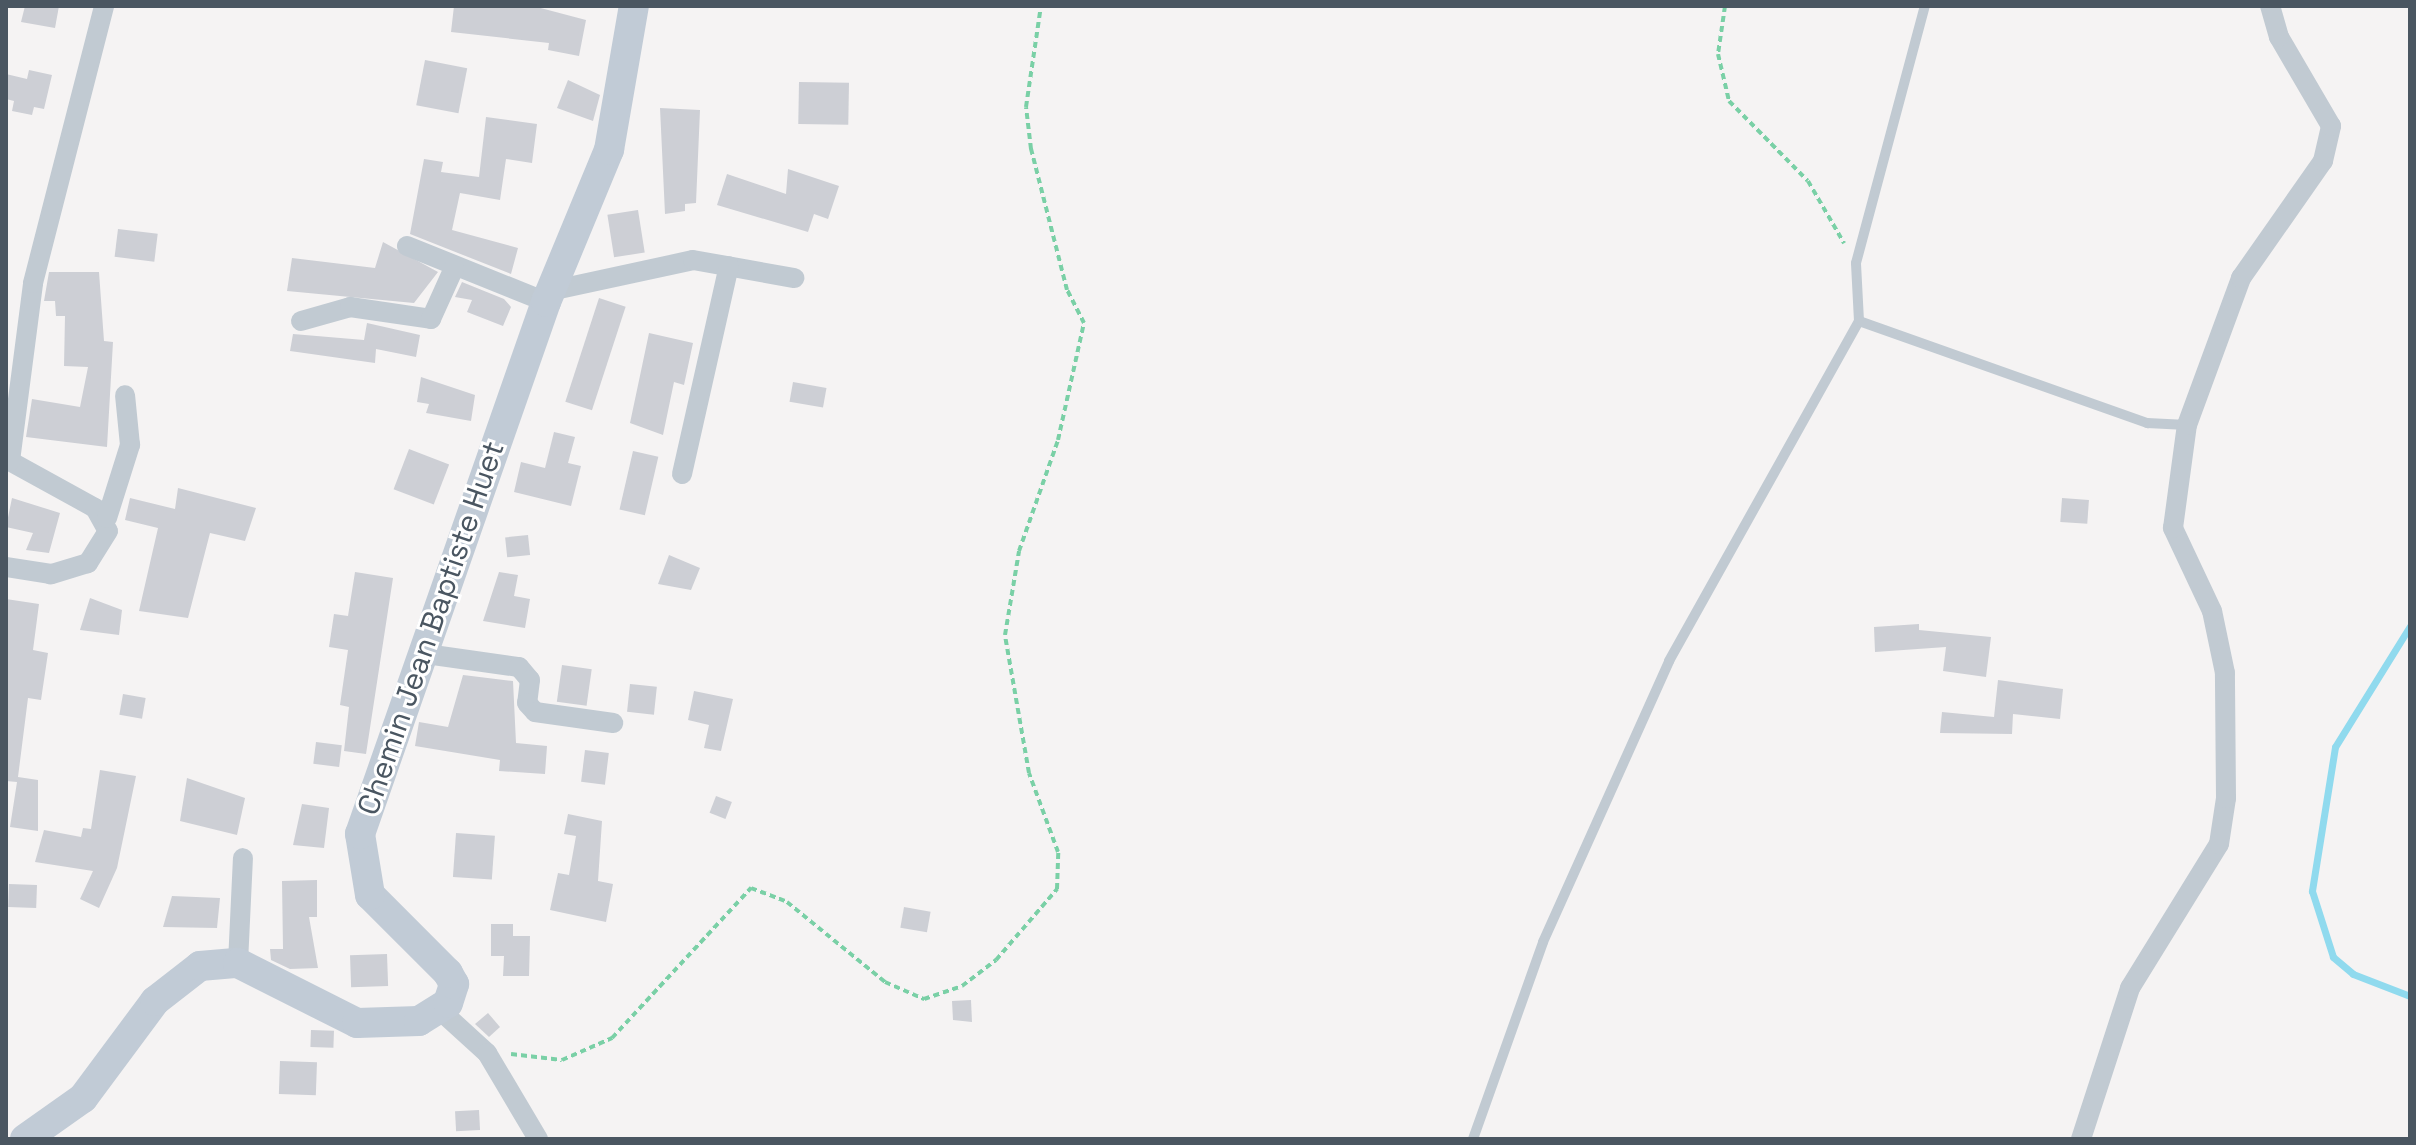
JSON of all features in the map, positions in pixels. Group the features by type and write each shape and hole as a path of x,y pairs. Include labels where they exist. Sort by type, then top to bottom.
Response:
{"street":[{"path":"104,6 33,283 8,460 107,518"},
{"name":"Chemin Jean Baptiste Huet","path":"442,1012 453,994 448,973 383,912 358,854 369,795 548,296 622,107 634,6"},
{"path":"2081,1139 2130,988 2219,844 2226,798 2225,673 2212,611 2173,528 2187,425 2241,278 2323,161 2331,126 2279,37 2270,6"},
{"path":"407,246 454,268 548,296 678,262 729,266 794,278"},
{"path":"682,474 729,266"},
{"path":"301,321 350,307 431,319 454,268"},
{"path":"6,567 51,574 88,563 105,544 107,518 130,445 125,395"},
{"path":"419,653 519,667 530,680 527,703 535,712 613,723"},
{"path":"238,963 243,858"},
{"path":"25,1139 83,1098 178,979 215,962 238,963 300,1001 357,1023 388,1026 442,1012 487,1053 538,1139"}],"lane":[{"path":"1473,1139 1543,942 1669,661 1859,321 1856,263 1925,6"},
{"path":"1859,321 2147,423 2187,425"}],"path":[{"path":"487,1053 562,1060 612,1038 751,888 787,902 885,982 924,999 962,986 996,960 1057,889 1058,852 1029,773 1005,635 1019,551 1058,440 1084,323 1067,290 1031,149 1026,107 1041,6"},
{"path":"1725,6 1718,54 1729,101 1808,181 1856,263"}],"building":[{"path":"25,6 59,6 55,28 21,22"},
{"path":"454,6 533,6 586,20 579,56 548,50 549,43 451,32"},
{"path":"425,60 467,68 458,113 416,105"},
{"path":"29,70 52,75 44,109 34,107 32,115 12,111 14,101 6,99 6,74 27,79"},
{"path":"568,80 600,95 593,121 557,108"},
{"path":"799,82 849,83 848,125 798,124"},
{"path":"660,108 700,110 696,203 685,204 685,211 665,214"},
{"path":"486,117 537,124 532,163 506,159 500,200 460,193 452,230 518,248 511,274 410,234 424,159 443,162 441,172 479,177"},
{"path":"788,169 839,186 828,219 814,214 808,232 717,205 727,174 786,194"},
{"path":"638,210 645,252 614,257 607,215"},
{"path":"118,229 158,234 154,262 115,257"},
{"path":"383,242 438,272 414,303 287,291 292,258 375,268"},
{"path":"49,272 99,272 104,341 113,342 107,447 26,437 32,399 80,407 88,367 64,366 65,316 56,316 55,301 44,301"},
{"path":"462,282 504,299 511,307 503,326 467,312 472,300 455,297"},
{"path":"599,298 626,307 592,410 565,402"},
{"path":"367,323 420,335 416,357 376,349 375,363 290,351 293,334 364,340"},
{"path":"649,333 693,343 684,385 674,382 663,435 630,423"},
{"path":"421,377 475,395 471,421 426,413 429,404 417,402"},
{"path":"793,382 826,388 823,408 790,402"},
{"path":"554,432 575,437 568,463 581,466 571,506 514,492 521,462 545,468"},
{"path":"409,449 449,464 434,505 394,489"},
{"path":"633,451 658,457 645,515 620,509"},
{"path":"178,488 256,508 245,541 210,533 188,618 139,611 158,528 125,520 130,498 175,509"},
{"path":"12,498 60,513 49,553 26,550 33,533 6,527"},
{"path":"2062,498 2089,500 2087,524 2060,522"},
{"path":"528,535 530,555 507,557 505,537"},
{"path":"669,555 700,568 691,590 658,584"},
{"path":"355,572 393,578 366,754 344,751 349,707 340,705 348,650 329,647 334,614 348,616"},
{"path":"499,572 518,575 514,596 530,599 525,628 483,621"},
{"path":"90,598 122,610 119,635 80,630"},
{"path":"6,599 39,604 33,650 48,653 41,700 28,698 18,777 38,780 38,831 10,827 17,782 6,781"},
{"path":"1919,624 1919,630 1991,637 1986,677 1943,671 1946,647 1875,652 1874,627"},
{"path":"562,665 592,669 587,706 557,702"},
{"path":"463,675 513,681 516,743 547,746 545,774 499,771 500,760 415,746 419,722 448,727"},
{"path":"1998,680 2063,689 2060,719 2013,714 2012,734 1940,733 1942,712 1994,717"},
{"path":"630,684 657,687 654,715 627,712"},
{"path":"694,691 733,699 721,751 704,748 709,725 688,720"},
{"path":"123,694 146,698 142,719 119,715"},
{"path":"316,742 342,745 339,767 313,764"},
{"path":"585,750 609,753 605,785 581,782"},
{"path":"100,770 136,776 117,868 99,908 80,899 93,871 35,862 44,830 81,837 83,828 91,829"},
{"path":"187,778 245,798 237,835 180,821"},
{"path":"716,796 732,802 725,819 710,813"},
{"path":"302,804 329,808 324,848 293,845"},
{"path":"568,814 602,821 598,881 613,884 606,922 550,910 558,873 569,875 576,836 564,834"},
{"path":"456,833 495,836 492,880 453,877"},
{"path":"317,880 317,917 309,917 318,968 290,969 271,960 270,949 283,949 282,881"},
{"path":"9,884 37,885 36,908 8,907"},
{"path":"172,896 220,898 217,928 163,927"},
{"path":"904,907 931,912 927,932 900,928"},
{"path":"491,924 513,924 513,936 530,936 529,976 503,976 504,956 491,956"},
{"path":"387,954 388,986 351,987 350,955"},
{"path":"971,1000 972,1022 953,1020 952,1001"},
{"path":"488,1013 500,1027 489,1037 475,1024"},
{"path":"311,1030 334,1031 333,1048 310,1047"},
{"path":"280,1061 317,1062 316,1095 279,1094"},
{"path":"479,1110 480,1130 456,1131 455,1111"}],"waterway":[{"path":"2410,626 2335,747 2312,891 2333,957 2353,974 2410,996"}]}
